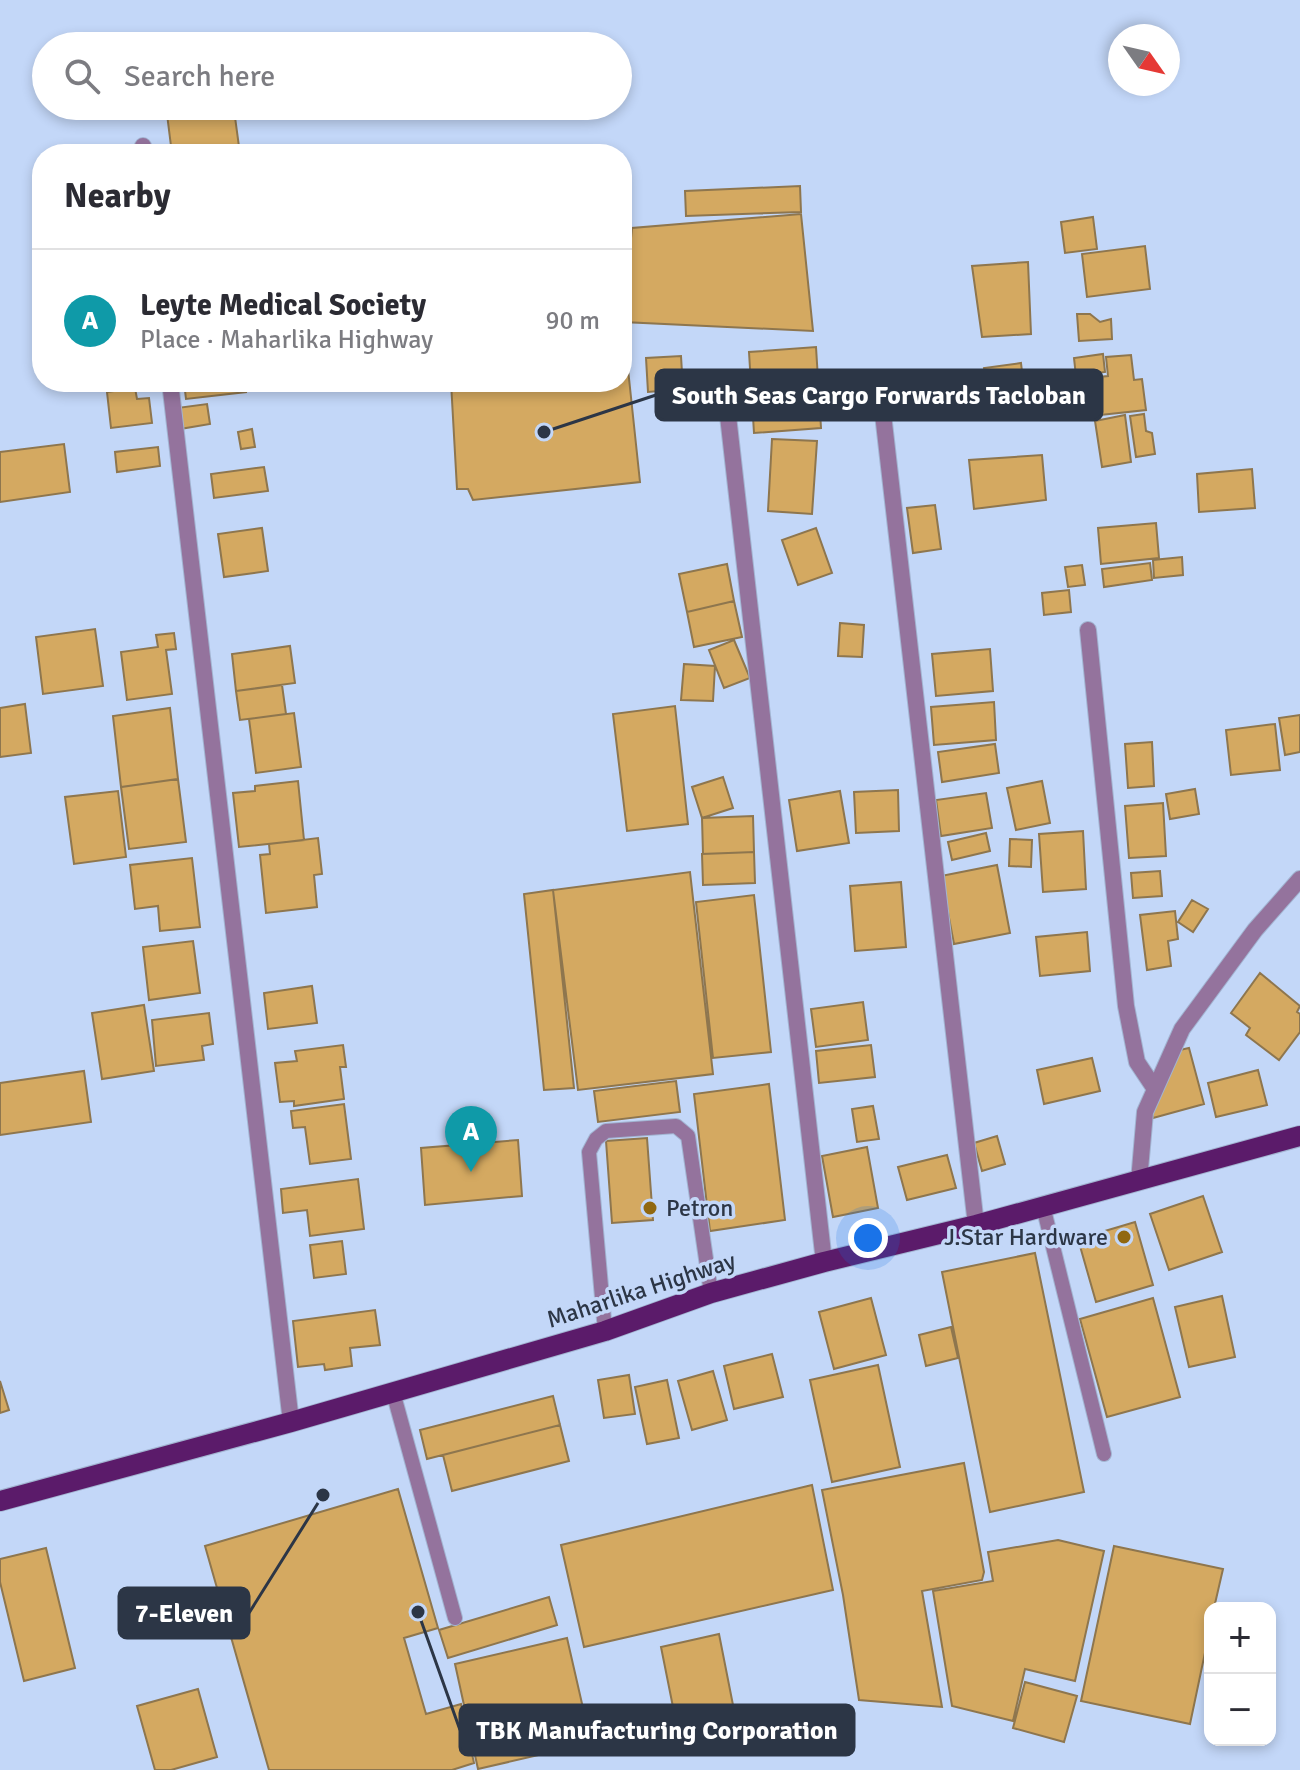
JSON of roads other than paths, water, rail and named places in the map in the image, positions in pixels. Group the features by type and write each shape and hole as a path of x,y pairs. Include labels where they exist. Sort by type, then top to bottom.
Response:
{"main road":[{"name":"Maharlika Highway","path":"0,1501 291,1422 605,1331 711,1293 976,1225 1300,1136"}],"street":[{"path":"880,388 976,1225"},
{"path":"171,392 291,1422"},
{"path":"728,416 824,1262"},
{"path":"1088,630 1126,1006 1137,1062 1155,1089"},
{"path":"1139,1181 1145,1112 1182,1029 1255,930 1300,879"}],"lane":[{"path":"605,1331 589,1152 596,1139 606,1131 676,1126 688,1136 711,1293"},
{"path":"1043,1206 1104,1454"},
{"path":"393,1392 455,1618"}],"place":[{"name":"South Seas Cargo Forwards Tacloban","path":"544,432"},
{"name":"Leyte Medical Society","path":"471,1172"},
{"name":"Petron","path":"650,1208"},
{"name":"J.Star Hardware","path":"1124,1237"},
{"name":"7-Eleven","path":"323,1495"},
{"name":"TBK Manufacturing Corporation","path":"418,1612"}]}
